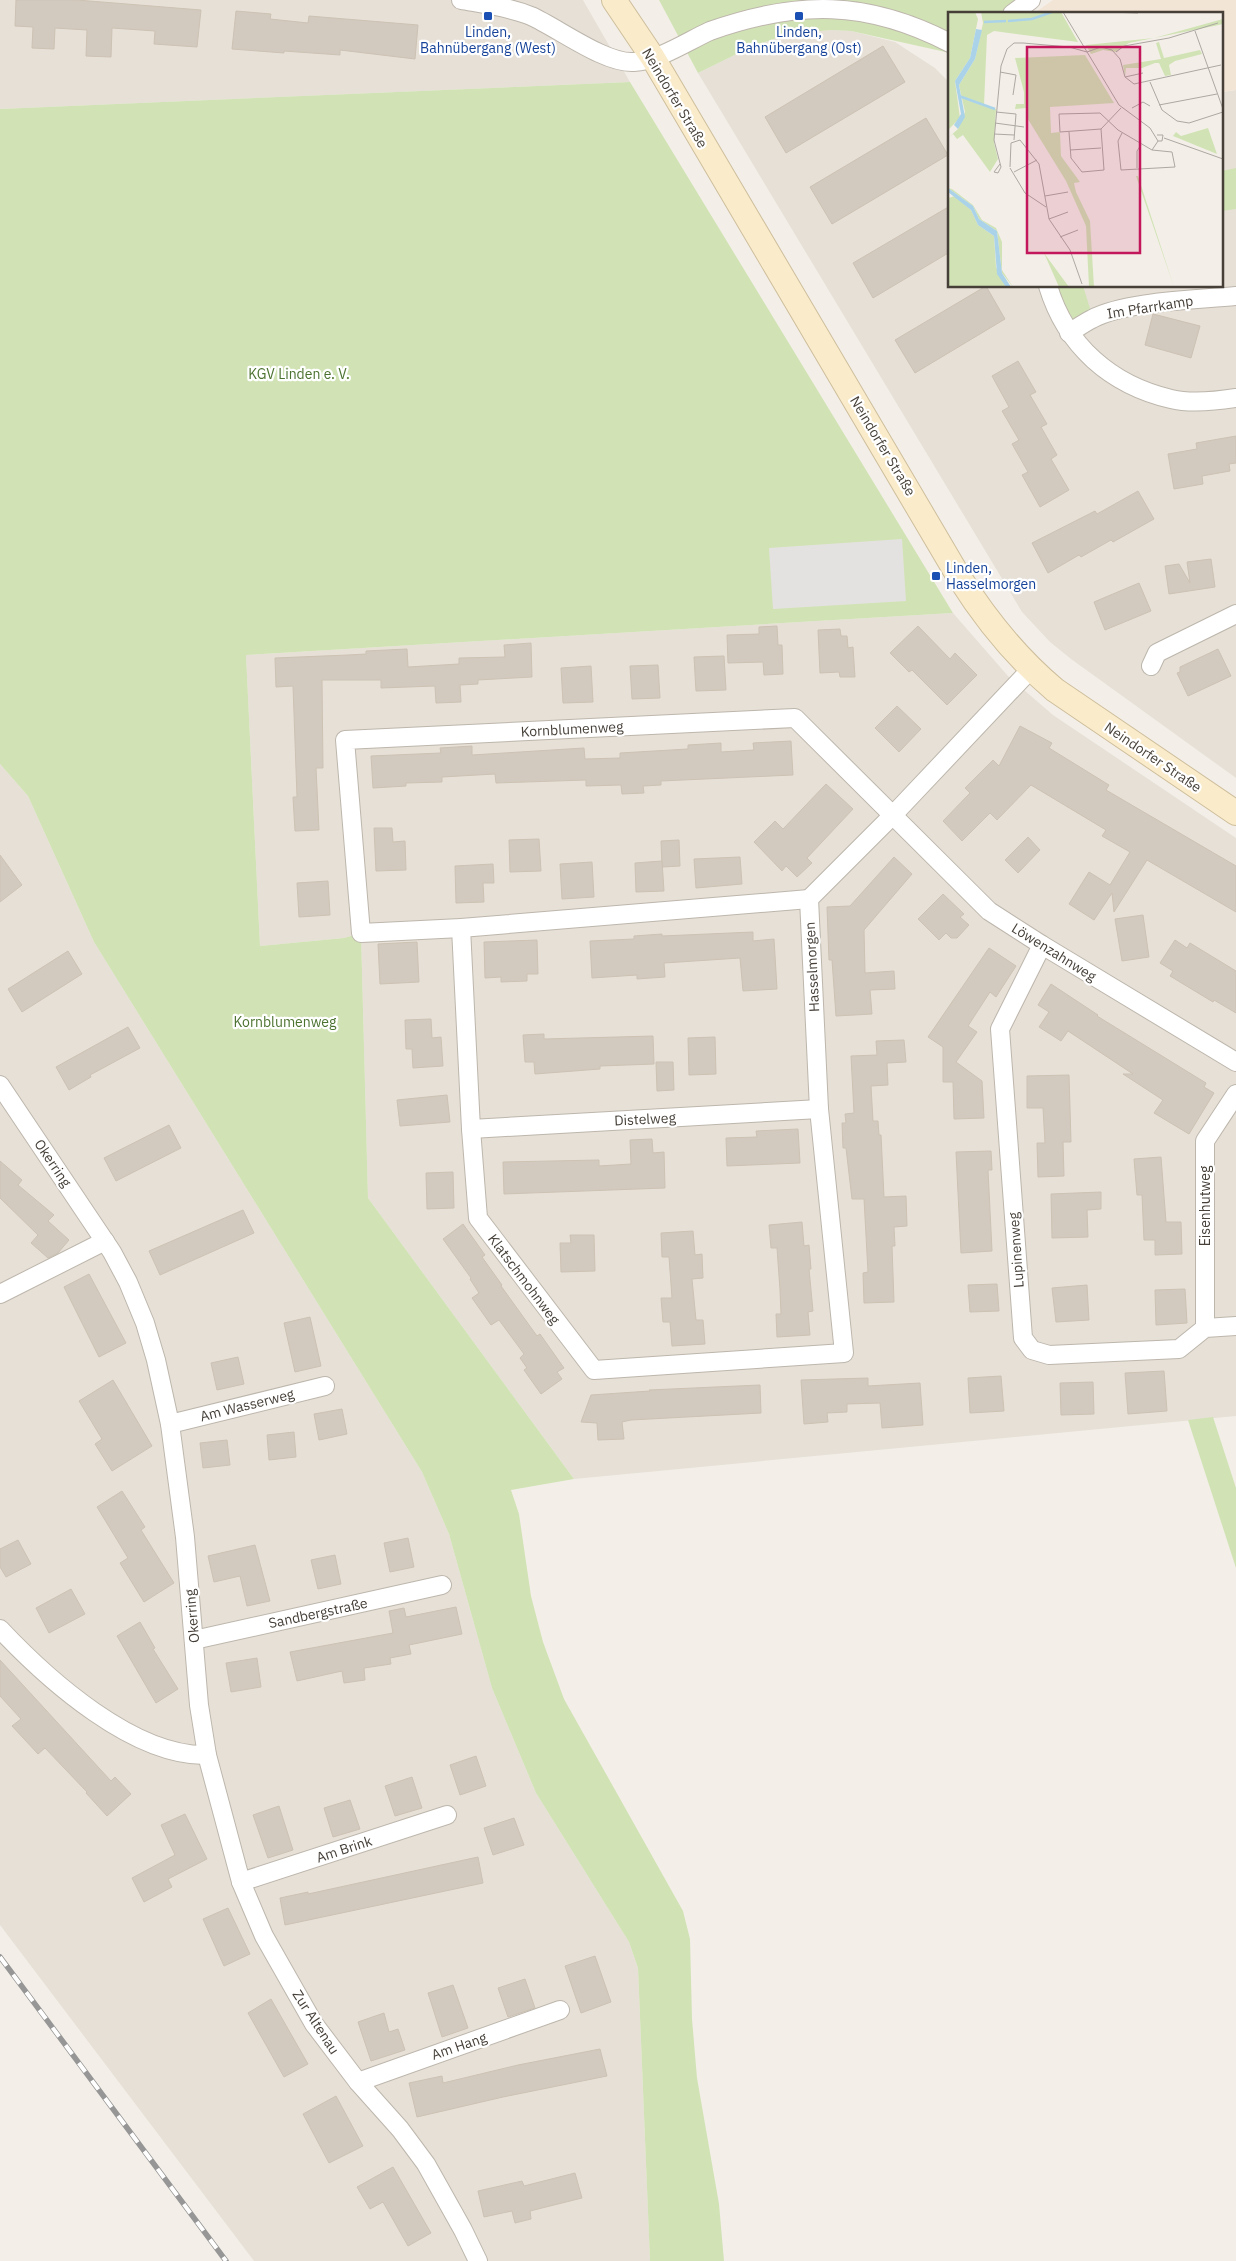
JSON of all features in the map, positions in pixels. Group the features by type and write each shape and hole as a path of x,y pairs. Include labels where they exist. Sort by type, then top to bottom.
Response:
{"street":[{"path":"461,0 499,7 530,16 613,58 632,62 653,58 742,16 776,6 805,1 840,1 872,6 901,15 948,42"},
{"name":"Neindorfer Straße","path":"614,0 653,58 978,608 1001,637 1031,669 1085,712 1236,813"},
{"path":"1015,12 1031,0"},
{"path":"1049,288 1069,333 1098,365 1128,383 1172,400 1236,398"},
{"name":"Im Pfarrkamp","path":"1069,333 1093,318 1122,310 1165,302 1236,296"},
{"path":"1152,666 1157,652 1236,614"},
{"path":"809,899 893,815 1031,669"},
{"name":"Kornblumenweg","path":"809,899 461,928 361,933 345,740 795,718 893,815"},
{"name":"Löwenzahnweg","path":"893,815 989,911 1236,1062"},
{"name":"Hasselmorgen","path":"809,899 819,1109 844,1352"},
{"name":"Klatschmohnweg","path":"461,928 471,1129 478,1218 594,1370 844,1352"},
{"name":"Lupinenweg","path":"1042,945 1000,1029 1023,1338 1032,1350 1049,1355 1178,1349 1205,1328"},
{"name":"Okerring","path":"0,1085 105,1241 128,1282 145,1323 156,1360 170,1424 185,1537 199,1705 207,1756"},
{"name":"Eisenhutweg","path":"1205,1328 1205,1141 1236,1094"},
{"name":"Distelweg","path":"471,1129 819,1109"},
{"path":"0,1294 105,1241"},
{"path":"1205,1328 1236,1326"},
{"name":"Am Wasserweg","path":"170,1424 325,1386"},
{"name":"Sandbergstraße","path":"194,1640 442,1586"},
{"path":"0,1629 58,1683 104,1718 138,1739 173,1752 207,1756"},
{"name":"Zur Altenau","path":"207,1756 241,1882 264,1936 314,2024 358,2082 400,2128 426,2164 478,2261"},
{"name":"Am Brink","path":"241,1882 447,1815"},
{"name":"Am Hang","path":"358,2082 560,2010"}],"shaded area":[{"path":"0,0 583,0 630,82 0,109"},
{"path":"1053,0 1236,0 1236,90 1224,92 1224,12 1036,12"},
{"path":"831,30 851,31 895,42 935,68 948,81 948,288 1224,288 1224,92 1236,90 1236,778 1071,659 1050,642 1022,612 698,73 753,46 789,34"},
{"path":"902,539 906,601 773,609 769,548"},
{"path":"953,613 1008,676 1053,715 1236,838 1236,1416 574,1479 368,1198 361,933 344,938 260,946 246,655"},
{"path":"0,764 28,796 94,942 422,1472 449,1534 492,1688 536,1793 629,1942 638,1968 650,2261 254,2261 0,1925"}],"green space":[{"path":"659,0 1032,0 1015,12 948,12 948,53 851,31 831,30 789,34 753,46 698,73"},
{"name":"KGV Linden e. V.","path":"630,82 953,613 246,655 260,946 344,938 361,933 368,1198 574,1479 511,1490 519,1514 531,1596 543,1642 564,1699 683,1911 690,1939 692,2019 697,2078 719,2204 724,2261 650,2261 638,1968 629,1942 536,1793 492,1688 449,1534 422,1472 94,942 28,796 0,764 0,109"},
{"path":"1236,168 1236,209 1224,211 1224,171"},
{"path":"1058,288 1084,288 1093,318 1069,333"},
{"path":"1213,1417 1236,1488 1236,1568 1188,1420"}],"building":[{"path":"16,0 77,0 201,10 197,47 154,44 155,31 112,28 111,57 86,56 87,30 55,28 54,49 32,48 33,27 15,26"},
{"path":"236,11 271,14 270,19 308,23 309,16 418,25 415,59 340,50 340,55 232,49"},
{"path":"883,46 905,82 786,153 765,117"},
{"path":"926,118 948,155 832,224 810,187"},
{"path":"948,207 948,253 873,298 853,263"},
{"path":"983,288 987,288 1005,319 915,373 895,340"},
{"path":"1153,314 1200,326 1191,358 1145,345"},
{"path":"1018,361 1036,392 1030,395 1047,424 1041,427 1057,455 1051,459 1069,490 1040,507 1022,475 1028,472 1012,444 1019,440 1002,411 1009,407 992,376"},
{"path":"1236,436 1236,463 1229,464 1230,471 1202,476 1203,484 1174,489 1168,454 1197,449 1196,443"},
{"path":"1138,491 1154,519 1113,542 1111,540 1081,557 1079,555 1048,573 1032,543 1095,511 1097,514"},
{"path":"1211,559 1215,587 1169,594 1165,566 1179,564 1190,583 1187,562"},
{"path":"1139,583 1151,611 1105,630 1094,602"},
{"path":"777,626 778,645 782,645 783,674 764,675 763,662 728,663 727,635 759,634 759,627"},
{"path":"918,626 950,659 955,653 977,675 947,705 912,670 909,672 890,653"},
{"path":"840,629 841,636 847,636 848,648 853,647 855,677 840,677 839,672 820,673 818,630"},
{"path":"531,643 532,677 478,680 478,684 460,685 461,702 436,703 435,686 381,688 381,680 322,680 323,768 316,768 319,830 295,831 293,797 297,797 293,686 276,687 275,658 366,654 366,651 407,649 408,667 459,664 459,658 505,657 504,645"},
{"path":"1218,649 1231,676 1188,696 1177,673 1180,672 1180,667"},
{"path":"724,656 726,690 696,691 694,657"},
{"path":"658,665 660,698 632,699 630,666"},
{"path":"591,666 593,702 563,703 561,668"},
{"path":"897,706 921,729 899,752 875,728"},
{"path":"1020,726 1052,743 1049,748 1109,785 1106,790 1236,866 1236,912 1147,860 1114,912 1112,893 1094,920 1069,904 1089,872 1110,885 1130,852 1102,836 1106,830 1031,785 997,820 990,813 962,841 943,821 970,793 965,788 993,760 999,766"},
{"path":"791,741 793,775 661,781 661,785 643,786 644,793 622,794 621,785 586,786 586,780 496,783 495,774 442,777 442,782 406,783 406,786 373,788 371,756 441,753 440,748 472,746 472,755 584,748 585,759 620,758 620,753 688,749 688,745 721,743 721,752 754,750 753,743"},
{"path":"826,784 853,809 807,858 812,863 797,877 786,866 782,871 754,842 775,821 783,829"},
{"path":"374,828 392,828 393,842 405,841 406,870 376,871"},
{"path":"1028,837 1040,850 1018,873 1005,860"},
{"path":"539,839 541,871 510,872 509,840"},
{"path":"679,840 680,866 662,867 661,841"},
{"path":"0,855 22,885 0,902"},
{"path":"740,857 742,884 696,888 694,859"},
{"path":"894,857 912,874 864,930 865,973 894,971 895,989 870,990 872,1014 836,1016 832,960 829,960 827,907 850,906"},
{"path":"662,861 664,891 636,892 635,863"},
{"path":"592,862 594,897 562,899 560,864"},
{"path":"493,864 494,883 483,883 484,902 456,903 455,866"},
{"path":"328,881 330,915 299,917 297,883"},
{"path":"943,894 964,914 960,917 969,925 957,938 951,938 946,933 939,940 918,919"},
{"path":"1143,915 1149,957 1122,961 1115,919"},
{"path":"753,932 753,941 774,939 777,989 743,991 740,958 664,963 665,977 637,979 637,975 592,978 590,941 634,939 634,936 662,934 662,936"},
{"path":"537,940 538,974 527,974 527,981 501,982 501,977 485,978 484,942"},
{"path":"1175,940 1187,948 1190,943 1236,971 1236,1013 1214,1000 1213,1002 1170,976 1173,971 1160,963"},
{"path":"417,942 419,982 380,984 378,944"},
{"path":"989,948 1016,966 996,997 990,992 968,1026 977,1032 956,1062 982,1081 984,1118 954,1119 953,1082 943,1082 943,1047 928,1037"},
{"path":"68,951 82,974 22,1012 8,989"},
{"path":"1051,984 1097,1016 1206,1083 1204,1087 1214,1093 1189,1134 1154,1113 1163,1100 1123,1074 1133,1074 1068,1031 1061,1041 1039,1027 1049,1012 1038,1005"},
{"path":"431,1019 432,1038 441,1037 443,1066 413,1068 412,1049 406,1049 405,1020"},
{"path":"128,1027 140,1048 90,1075 91,1077 69,1090 56,1067"},
{"path":"544,1034 544,1039 653,1036 654,1064 600,1066 600,1069 535,1074 534,1062 525,1062 523,1035"},
{"path":"715,1037 716,1074 689,1075 688,1038"},
{"path":"904,1040 906,1062 887,1063 888,1085 871,1086 873,1121 878,1121 879,1135 881,1135 884,1197 906,1196 907,1226 894,1227 895,1246 892,1246 894,1302 864,1303 863,1273 868,1272 864,1199 852,1199 846,1148 843,1148 842,1123 846,1123 845,1114 854,1113 851,1056 877,1055 876,1041"},
{"path":"656,1062 673,1062 674,1090 657,1091"},
{"path":"1069,1075 1071,1142 1063,1142 1064,1176 1038,1177 1037,1143 1045,1143 1043,1108 1027,1108 1027,1076"},
{"path":"447,1095 450,1122 400,1126 397,1100"},
{"path":"169,1125 181,1148 116,1181 104,1158"},
{"path":"798,1129 800,1163 727,1166 726,1138 757,1137 756,1131"},
{"path":"652,1139 653,1153 664,1152 665,1188 504,1194 503,1162 599,1160 599,1166 631,1164 630,1140"},
{"path":"991,1151 992,1170 988,1170 992,1251 961,1253 956,1152"},
{"path":"1161,1157 1166,1222 1181,1222 1182,1254 1155,1255 1155,1240 1144,1240 1142,1195 1137,1195 1134,1159"},
{"path":"0,1161 22,1180 18,1185 54,1215 48,1221 69,1240 58,1253 48,1258 31,1243 38,1235 0,1198"},
{"path":"453,1172 454,1208 427,1209 426,1173"},
{"path":"1101,1192 1101,1209 1087,1210 1088,1237 1052,1238 1051,1194"},
{"path":"243,1210 254,1233 160,1275 149,1251"},
{"path":"802,1222 804,1246 809,1245 811,1269 809,1269 813,1311 808,1312 810,1335 777,1337 776,1314 781,1314 777,1248 771,1248 769,1225"},
{"path":"463,1224 485,1255 482,1257 501,1286 537,1336 540,1334 564,1368 557,1372 562,1379 541,1394 524,1370 527,1368 520,1358 524,1354 499,1320 491,1325 472,1298 479,1293 471,1278 443,1239"},
{"path":"693,1231 695,1255 702,1254 703,1278 692,1279 696,1320 703,1320 705,1344 672,1346 670,1322 663,1322 661,1298 672,1298 669,1257 662,1257 661,1233"},
{"path":"570,1235 594,1235 595,1271 561,1272 560,1243 571,1243"},
{"path":"89,1274 126,1343 99,1357 64,1287"},
{"path":"997,1284 999,1311 970,1312 968,1285"},
{"path":"1087,1285 1089,1320 1056,1322 1052,1288"},
{"path":"1185,1289 1187,1323 1156,1325 1155,1290"},
{"path":"310,1317 321,1366 295,1372 284,1323"},
{"path":"238,1357 244,1384 217,1390 211,1363"},
{"path":"1164,1371 1167,1411 1128,1414 1125,1373"},
{"path":"1001,1376 1004,1411 970,1413 968,1378"},
{"path":"868,1378 868,1386 920,1383 923,1425 882,1428 880,1403 847,1404 847,1412 827,1413 828,1422 804,1424 801,1380"},
{"path":"113,1380 152,1446 112,1471 95,1444 102,1439 79,1401"},
{"path":"1093,1382 1094,1414 1061,1415 1060,1383"},
{"path":"760,1385 761,1413 631,1420 622,1422 624,1439 598,1440 597,1423 581,1422 591,1395 649,1390"},
{"path":"342,1409 347,1434 319,1440 314,1414"},
{"path":"294,1432 296,1457 269,1460 267,1435"},
{"path":"227,1440 230,1465 203,1468 200,1443"},
{"path":"122,1491 145,1527 141,1530 174,1583 144,1602 120,1563 128,1558 97,1507"},
{"path":"408,1538 414,1567 390,1572 384,1543"},
{"path":"18,1540 31,1564 6,1577 0,1567 0,1549"},
{"path":"255,1545 270,1601 247,1606 240,1576 214,1582 208,1556"},
{"path":"335,1555 341,1584 318,1589 311,1560"},
{"path":"71,1589 85,1614 49,1633 36,1608"},
{"path":"456,1607 462,1634 409,1645 411,1654 390,1658 391,1664 364,1668 365,1680 344,1683 342,1671 297,1681 290,1652 393,1633 389,1611 404,1608 406,1617"},
{"path":"140,1622 155,1648 153,1649 178,1689 156,1703 117,1636"},
{"path":"257,1658 261,1687 231,1692 226,1663"},
{"path":"0,1660 111,1781 115,1777 131,1794 107,1816 45,1748 38,1754 12,1726 21,1719 0,1696"},
{"path":"476,1756 486,1786 460,1795 450,1765"},
{"path":"412,1777 422,1808 395,1816 385,1786"},
{"path":"350,1800 360,1829 333,1837 324,1808"},
{"path":"279,1806 293,1850 268,1858 253,1815"},
{"path":"185,1814 207,1859 168,1879 172,1887 144,1902 132,1878 175,1855 161,1825"},
{"path":"514,1818 524,1845 493,1855 484,1828"},
{"path":"478,1857 483,1883 285,1925 280,1898 308,1892 308,1894"},
{"path":"228,1908 250,1954 224,1966 203,1919"},
{"path":"595,1956 611,2002 581,2013 565,1966"},
{"path":"525,1979 535,2008 508,2017 498,1988"},
{"path":"453,1985 468,2028 442,2037 428,1993"},
{"path":"271,1999 308,2064 284,2077 248,2013"},
{"path":"384,2013 389,2032 398,2029 405,2050 371,2061 358,2022"},
{"path":"600,2049 607,2076 417,2117 409,2083 442,2076 443,2083 518,2065"},
{"path":"336,2096 363,2146 329,2163 303,2114"},
{"path":"393,2167 431,2233 408,2246 383,2202 370,2209 357,2187"},
{"path":"575,2173 582,2198 530,2211 531,2219 515,2223 512,2211 484,2217 478,2191 522,2181 524,2186"}],"railway":[{"path":"0,1957 226,2261"}],"place":[{"name":"Linden, Bahnübergang (West)","path":"488,16"},
{"name":"Linden, Bahnübergang (Ost)","path":"799,16"},
{"name":"Linden, Hasselmorgen","path":"936,576"}]}
